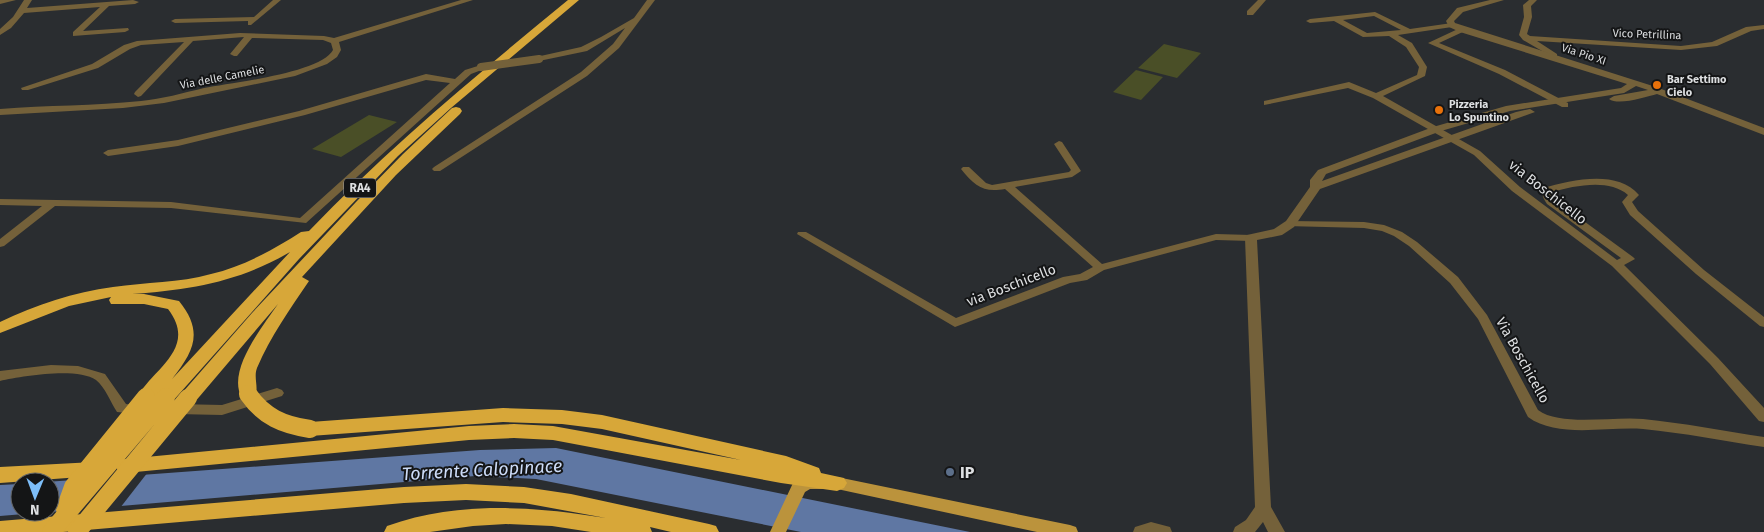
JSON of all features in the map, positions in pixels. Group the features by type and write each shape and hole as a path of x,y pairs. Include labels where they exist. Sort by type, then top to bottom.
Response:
{"highway":[{"name":"RA4","path":"56,525 166,397 327,220 429,120 574,0"},
{"name":"RA4","path":"77,532 241,334 348,218 428,135 586,0"},
{"path":"348,218 332,245 292,292 246,370 248,394 257,409 268,417 288,426 310,430 503,415 562,416 602,422 786,463 837,483"},
{"path":"0,338 24,325 55,313 87,304 182,285 244,270 288,247 327,220"},
{"path":"0,328 35,311 78,298 134,294 173,305 182,316 187,331 183,350 172,368 73,487 56,525"},
{"path":"0,475 45,473 469,433 514,431 554,433 594,439 781,475 837,483"},
{"path":"0,529 404,495 466,492 524,495 571,502 681,524 709,532"},
{"path":"394,532 424,524 460,519 520,516 554,518 642,532"}],"main road":[{"path":"778,532 796,492 808,483 837,483 1070,532"}],"street":[{"path":"0,2 12,0"},
{"path":"0,33 11,24 28,0"},
{"path":"234,54 255,19 277,0"},
{"path":"25,88 95,66 127,47 140,43 244,36 315,37 334,41 469,0"},
{"path":"437,169 584,74 616,46 650,0"},
{"path":"1250,13 1262,0"},
{"path":"1336,19 1366,35 1391,34 1452,25 1450,21 1460,10 1500,0"},
{"path":"1533,0 1527,5 1528,17 1523,35 1554,56"},
{"path":"22,11 135,2"},
{"path":"106,4 76,34 125,30"},
{"path":"1310,21 1375,14 1408,31"},
{"path":"0,202 171,205 302,220 468,72 480,67 584,49 604,39 639,16"},
{"path":"175,21 255,19"},
{"name":"Via Pio XI","path":"1452,25 1656,90 1764,132"},
{"name":"Vico Petrillina","path":"1526,38 1681,48 1714,44 1749,29 1764,27"},
{"path":"1463,30 1432,43 1502,72 1565,105"},
{"path":"1376,96 1421,76 1423,67 1414,50 1391,34"},
{"path":"138,94 191,39"},
{"name":"Via delle Camelie","path":"0,112 44,108 142,104 280,77 317,65 334,56 337,51 334,41"},
{"path":"108,153 178,143 319,108 426,78 457,82"},
{"path":"1316,188 1316,180 1322,172 1437,129 1509,108 1624,90 1635,83"},
{"name":"via Boschicello","path":"1267,103 1343,85 1359,88 1437,129 1477,153 1516,189 1616,264 1714,361 1764,417"},
{"path":"1277,532 1263,508 1251,238 1278,232 1290,224 1316,188 1520,114 1565,105 1639,96 1656,90"},
{"path":"966,169 982,185 992,188 1072,174 1076,171 1059,144"},
{"path":"1616,264 1630,259 1551,202 1547,195 1547,190 1556,187 1608,182 1628,190 1634,195 1627,202 1634,213 1700,272 1764,323"},
{"path":"1008,186 1100,268"},
{"path":"0,244 52,203"},
{"name":"Via Boschicello","path":"1290,224 1364,225 1384,228 1398,234 1413,244 1454,280 1483,318 1533,412 1541,419 1548,422 1598,426 1620,423 1643,424 1764,442"},
{"name":"via Boschicello","path":"802,234 955,324 1066,280 1083,277 1100,268 1216,237 1251,238"},
{"path":"0,376 18,372 73,369 100,378 122,409 222,410 277,392"},
{"path":"1241,532 1252,525 1263,508"},
{"path":"1141,532 1151,529 1164,532"}],"green space":[{"path":"1164,44 1201,53 1177,78 1138,68"},
{"path":"1136,70 1163,77 1141,100 1113,92"},
{"path":"369,115 397,122 341,157 312,149"}],"water":[{"name":"Torrente Calopinace","path":"556,448 970,532 801,532 536,479 475,476 60,511 60,481 480,450"},
{"path":"10,484 10,515 0,516 0,485"}],"pier":[{"path":"148,472 120,508 64,513 96,476"}],"place":[{"name":"Bar Settimo Cielo","path":"1657,85"},
{"name":"Pizzeria Lo Spuntino","path":"1439,110"},
{"name":"IP","path":"950,472"}]}
